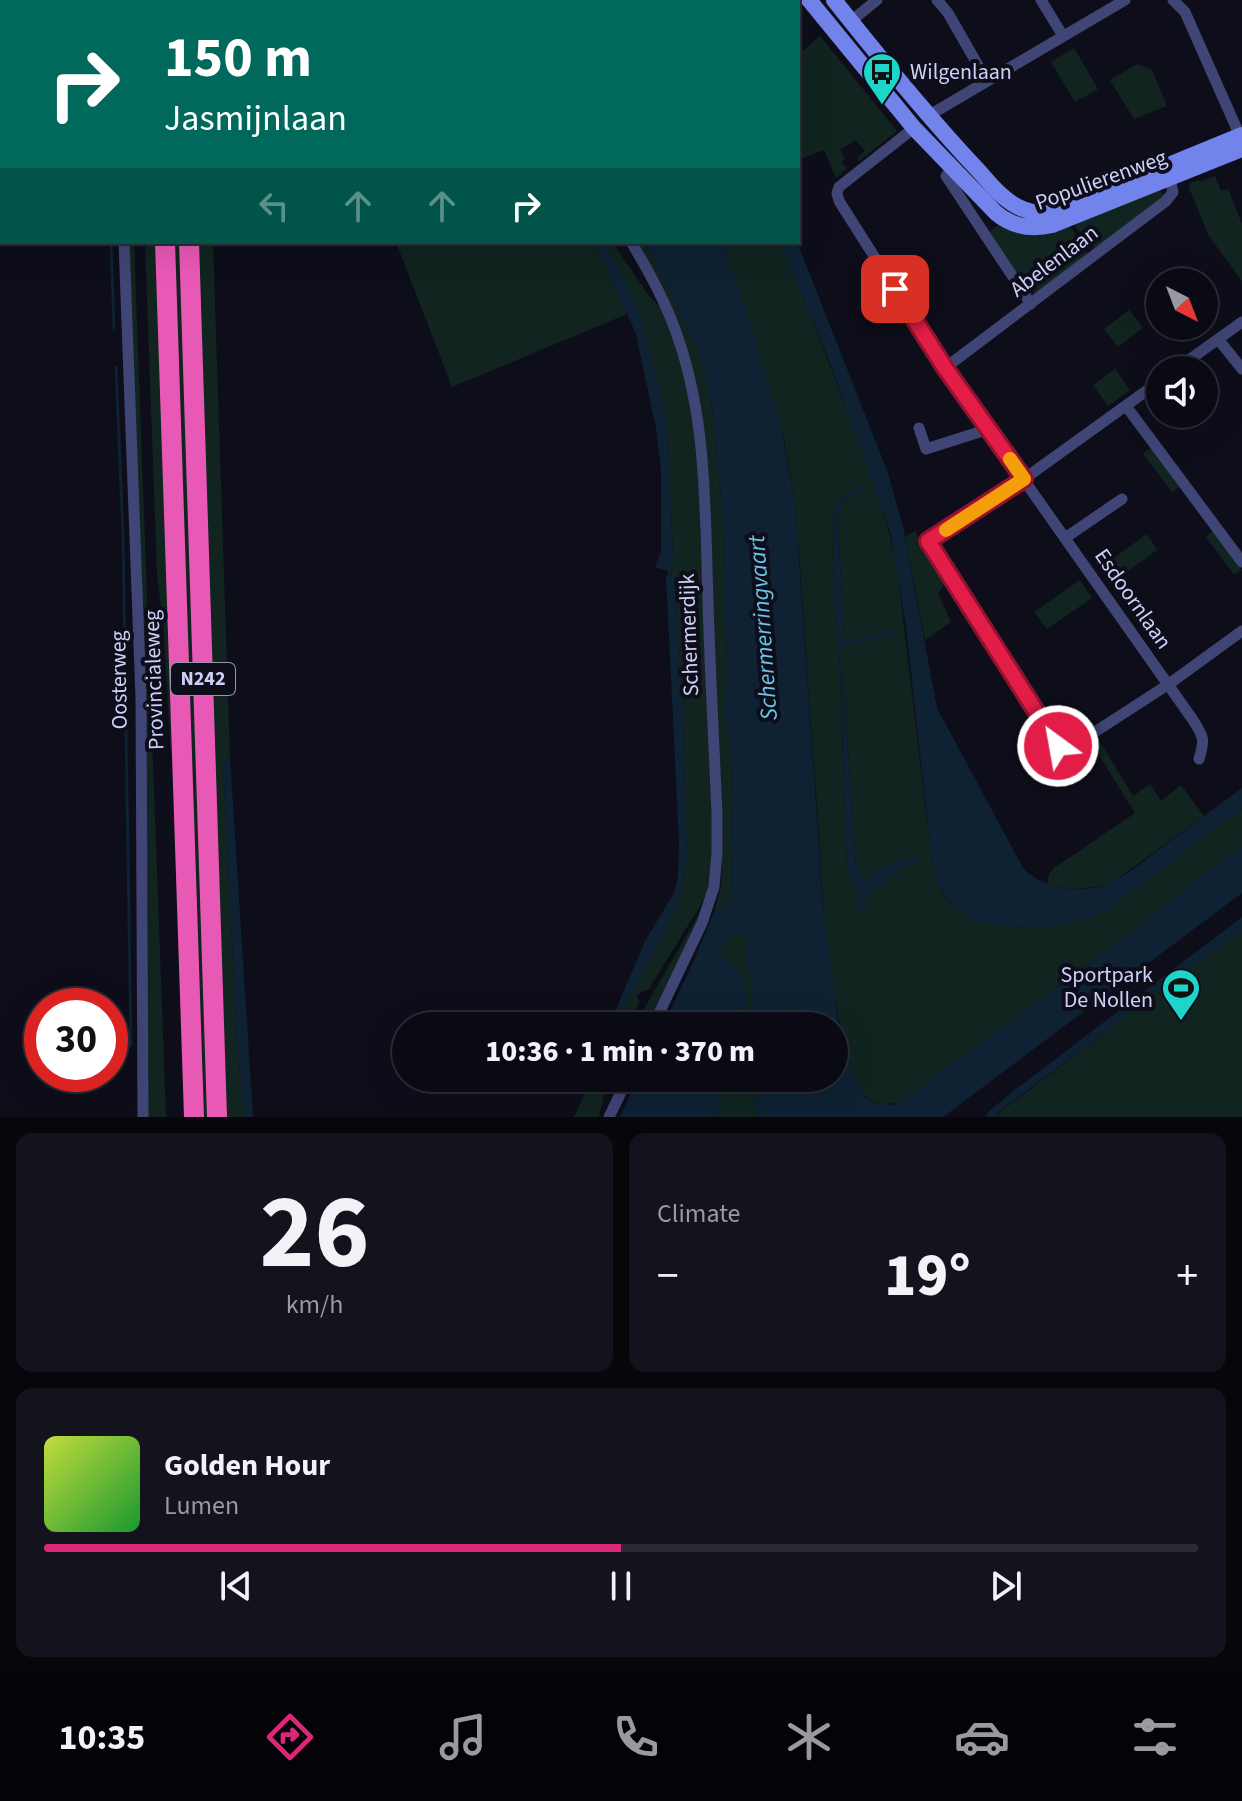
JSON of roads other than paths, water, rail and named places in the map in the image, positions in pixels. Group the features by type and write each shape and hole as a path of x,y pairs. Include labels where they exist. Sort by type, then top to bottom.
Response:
{"highway":[{"name":"Provincialeweg","path":"165,244 194,1117"},
{"name":"N242","path":"189,244 217,1117"}],"street":[{"name":"Populierenweg","path":"809,0 914,128 1000,217 1018,226 1052,225 1170,179 1242,140"},
{"name":"Populierenweg","path":"834,0 928,116 1008,200 1021,209 1048,213 1242,140"},
{"path":"851,21 877,0"},
{"path":"937,0 948,13 987,81"},
{"path":"1041,0 1063,36"},
{"path":"914,128 928,116 1125,0"},
{"path":"1173,0 1185,12 1242,140"},
{"name":"Esdoornlaan","path":"914,128 839,187 839,201 945,368 1203,736 1199,759"},
{"path":"952,169 946,176 1031,304"},
{"name":"Abelenlaan","path":"945,368 1166,201 1173,192 1170,179"},
{"name":"Oosterweg","path":"124,244 141,698 143,1117"},
{"name":"Schermerdijk","path":"632,244 657,288 678,338 696,413 705,517 717,814 714,887 702,923 660,1012"},
{"path":"1242,322 1218,339 1242,369"},
{"path":"1194,356 1217,340"},
{"path":"1146,391 1024,479 928,541 1058,746 1063,749 1070,748 1169,684 1242,631"},
{"path":"1126,406 1242,562"},
{"path":"919,428 926,449 989,429"},
{"name":"Esdoornlaan","path":"1065,538 1122,499"},
{"path":"609,1117 621,1092"}],"water":[{"path":"594,244 604,244 627,282 638,308 661,394 668,439 673,556 670,571 674,575 682,692 687,861 678,905 623,1012 615,1012 645,941 674,893 678,877 668,571 655,567 661,552 661,469 656,428 636,334"},
{"name":"Schermerringvaart","path":"645,244 725,244 728,268 743,302 779,418 795,501 823,905 837,1012 752,1012 747,933 743,936 734,933 716,951 741,973 748,1005 737,1012 670,1012 714,912 731,902 733,799 732,754 725,711 724,527 711,398 694,342"},
{"path":"782,244 798,244 888,473 903,527 937,708 1023,868 1050,885 1083,889 1104,885 1132,870 1242,788 1242,808 1125,897 1096,915 1051,927 1000,926 962,913 941,889 931,853 906,627 891,534 832,368"},
{"path":"861,486 863,490 842,505 838,521 844,641 897,629 897,633 842,647 856,865 865,880 889,864 917,856 917,862 897,870 875,888 866,900 865,908 858,909 858,893 847,867 833,549 835,509 839,500"},
{"path":"230,758 253,1117 244,1117 237,1042 223,761"},
{"path":"1242,846 1242,893 943,1117 758,1117 756,1092 848,1092 848,1054 855,1079 865,1097 875,1103 892,1105 906,1098 1081,970"},
{"path":"1242,917 1242,930 996,1117 986,1117 1016,1089"},
{"path":"632,1092 723,1092 718,1117 620,1117"}],"waterway":[{"path":"111,244 114,328"},
{"path":"116,367 123,535 131,1045"}],"place":[{"name":"Wilgenlaan","path":"882,106"},
{"name":"Sportpark De Nollen","path":"1181,1022"}]}
